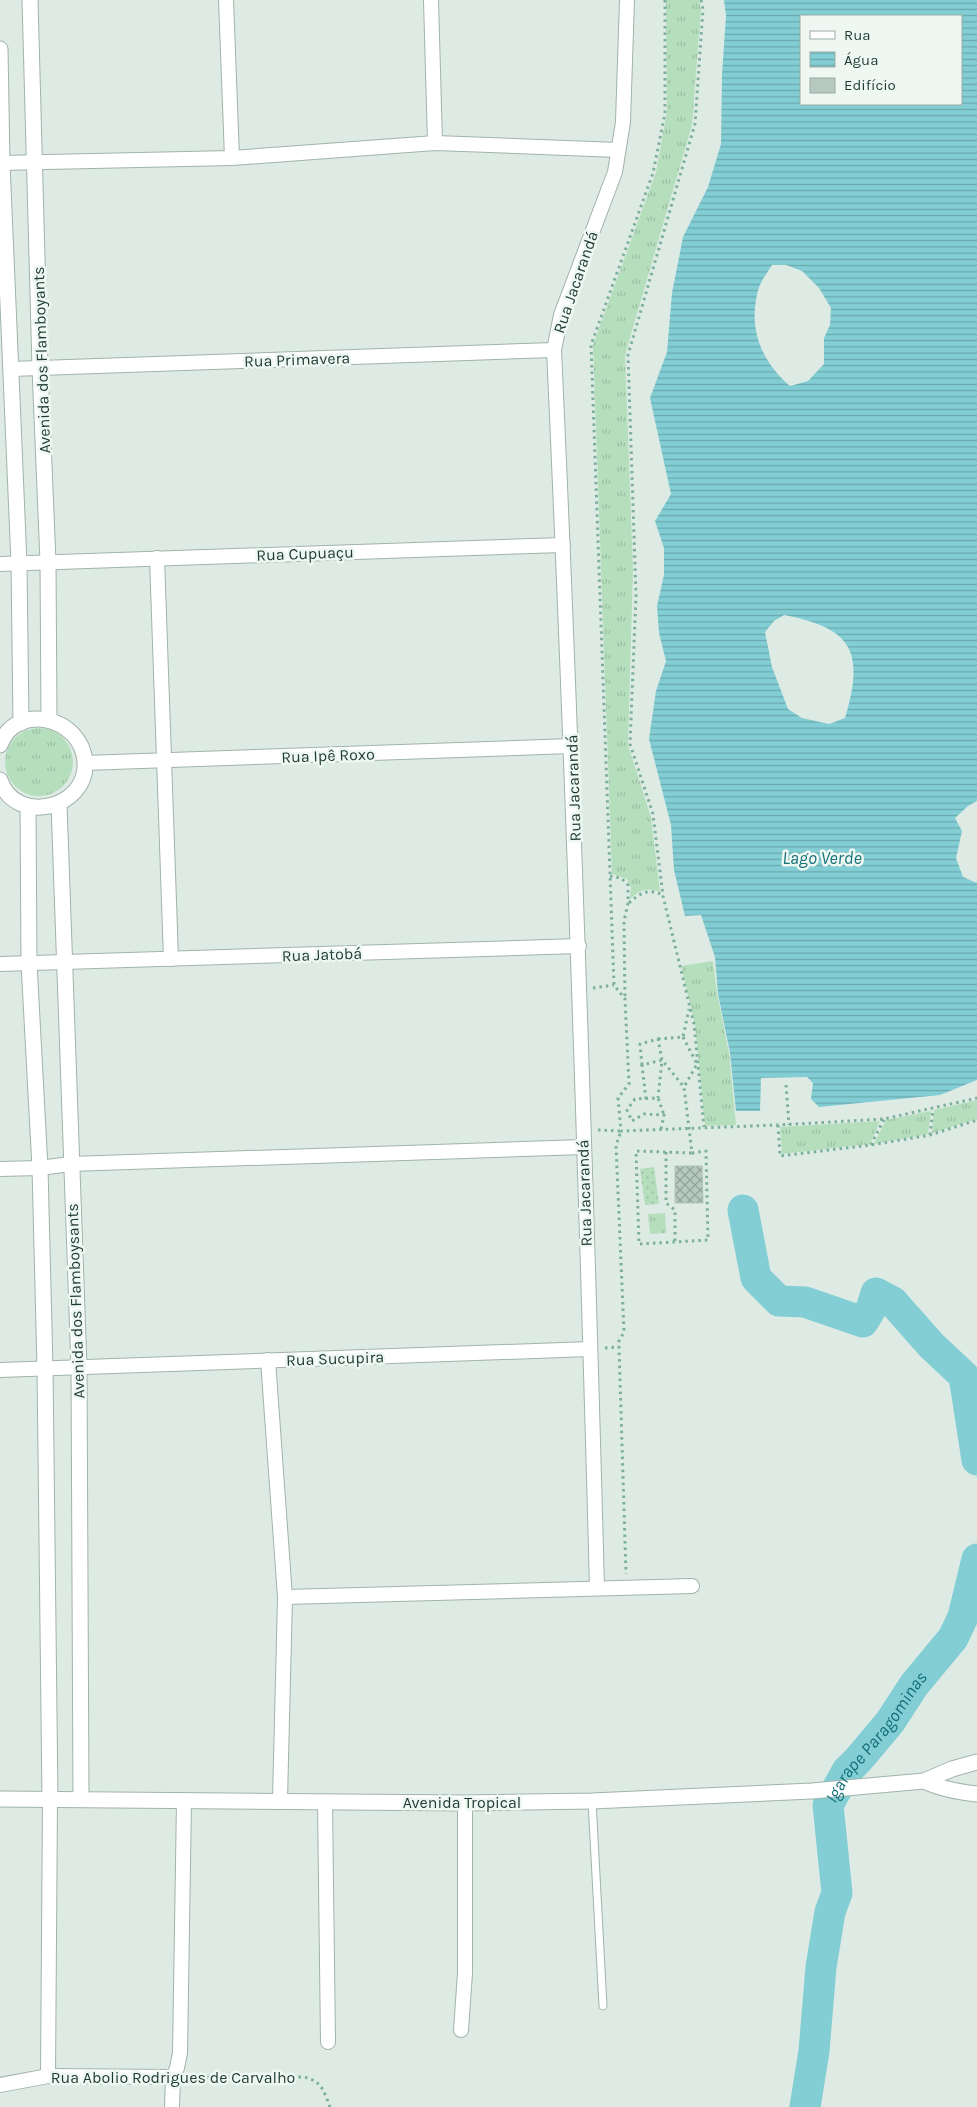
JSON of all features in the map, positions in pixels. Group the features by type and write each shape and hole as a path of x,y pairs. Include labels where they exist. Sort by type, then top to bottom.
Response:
{"street":[{"name":"Avenida dos Flamboyants","path":"30,0 36,162 40,368 48,562 49,720"},
{"path":"226,0 232,158"},
{"path":"431,0 435,144"},
{"name":"Rua Jacarandá","path":"597,1588 582,1129 579,946 554,350 561,315 614,172 623,122 627,0"},
{"name":"Avenida dos Flamboyants","path":"0,49 1,163 19,563 21,723"},
{"path":"1,163 232,158 435,144 618,150"},
{"name":"Rua Primavera","path":"11,369 554,350"},
{"name":"Rua Cupuaçu","path":"19,563 563,545"},
{"path":"157,558 171,959"},
{"path":"0,564 19,563"},
{"path":"0,745 10,730 21,723 35,719 49,720 64,725 75,735 83,748 86,764 82,780 73,795 59,804 44,808 28,806 13,798 0,780"},
{"name":"Rua Ipê Roxo","path":"86,764 571,746"},
{"name":"Avenida dos Flamboysants","path":"59,804 70,1164 79,1367 81,1798"},
{"name":"Avenida dos Flamboysants","path":"28,806 30,963 40,1168 45,1368 50,1800"},
{"name":"Rua Jatobá","path":"30,963 579,946"},
{"path":"0,964 30,963"},
{"path":"0,1169 40,1168 70,1164 583,1147"},
{"name":"Rua Sucupira","path":"0,1370 590,1349"},
{"path":"268,1360 285,1597 280,1800"},
{"path":"285,1597 692,1586"},
{"path":"924,1781 952,1769 977,1762"},
{"path":"924,1781 952,1791 977,1794"},
{"name":"Avenida Tropical","path":"0,1799 50,1800 81,1798 465,1803 592,1801 812,1791 924,1781"},
{"path":"48,2076 50,1800"},
{"path":"172,2107 173,2077 178,2068 180,2052 184,1800"},
{"path":"325,1802 328,2042"},
{"path":"461,2030 464,1973 465,1803"},
{"name":"Rua Abolio Rodrigues de Carvalho","path":"0,2086 48,2076 173,2077"}],"lane":[{"path":"592,1801 603,2006"}],"path":[{"path":"625,999 614,984 591,345 654,173 665,113 665,0"},
{"path":"701,0 703,9 694,124 628,355 636,596 630,744 653,814 663,896 694,1024 704,1127"},
{"path":"610,876 621,878 628,885 628,903 624,921 629,1084 618,1098 621,1131 616,1144 624,1332 619,1341 619,1347 626,1587"},
{"path":"628,903 645,892 651,891 663,896"},
{"path":"580,991 614,984"},
{"path":"690,1007 683,1037 698,1064"},
{"path":"646,1099 640,1044 658,1039 683,1037"},
{"path":"658,1039 662,1060 658,1098 664,1115 661,1129"},
{"path":"642,1065 662,1060"},
{"path":"662,1060 684,1086 692,1153"},
{"path":"684,1086 698,1064"},
{"path":"786,1085 789,1125"},
{"path":"658,1098 635,1099 626,1110 632,1121 644,1114 664,1115"},
{"path":"582,1129 621,1131 778,1126 884,1119 977,1098"},
{"path":"930,1135 933,1109"},
{"path":"871,1146 884,1119"},
{"path":"778,1126 780,1156 871,1146 930,1135 977,1120"},
{"path":"636,1151 666,1152 692,1153 706,1151 708,1240 639,1244 636,1151"},
{"path":"666,1152 666,1203 675,1210 675,1242"},
{"name":"Rua Abolio Rodrigues de Carvalho","path":"173,2077 304,2077 316,2080 321,2086 330,2107"}],"green space":[{"path":"666,0 699,0 701,9 692,125 625,355 633,569 628,745 651,817 660,892 644,890 630,899 631,888 627,879 612,874 593,345 656,172 667,111"},
{"path":"39,728 52,731 63,738 70,749 73,762 70,775 63,786 52,793 39,796 26,793 15,786 8,775 5,762 8,749 15,738 26,731"},
{"path":"713,961 717,993 729,1053 736,1125 705,1126 695,1025 681,966"},
{"path":"977,1100 977,1119 932,1133 934,1110"},
{"path":"931,1111 928,1134 874,1144 886,1120"},
{"path":"880,1121 870,1144 782,1154 780,1127"},
{"path":"654,1167 659,1204 645,1205 640,1169"},
{"path":"665,1213 666,1233 650,1234 648,1214"}],"water":[{"name":"Lago Verde","path":"724,0 977,0 977,801 968,806 955,818 962,831 956,858 963,877 977,883 977,1080 940,1095 819,1107 811,1099 813,1083 807,1077 761,1078 760,1111 736,1111 730,1053 718,994 715,957 701,915 685,916 674,870 671,825 649,739 656,691 666,661 659,633 657,606 664,575 664,548 655,521 671,494 650,398 667,352 672,293 683,237 708,187 721,144 722,74 726,16","holes":["772,265 786,265 802,271 819,288 831,308 830,325 824,338 824,364 808,381 790,386 766,358 761,348 755,325 758,290","784,615 807,620 825,627 848,646 852,659 853,675 851,695 845,718 829,724 802,718 788,709 772,667 765,632 774,621"]}],"building":[{"path":"675,1166 702,1166 703,1203 675,1203"}],"waterway":[{"name":"Igarape Paragominas","path":"743,1210 756,1278 779,1301 805,1302 863,1322 871,1309 876,1293 893,1302 931,1345 964,1376 977,1460"},
{"name":"Igarape Paragominas","path":"805,2107 814,2051 821,1967 830,1912 837,1893 828,1805 847,1771 890,1722 914,1685 953,1638 963,1617 977,1559"}]}
